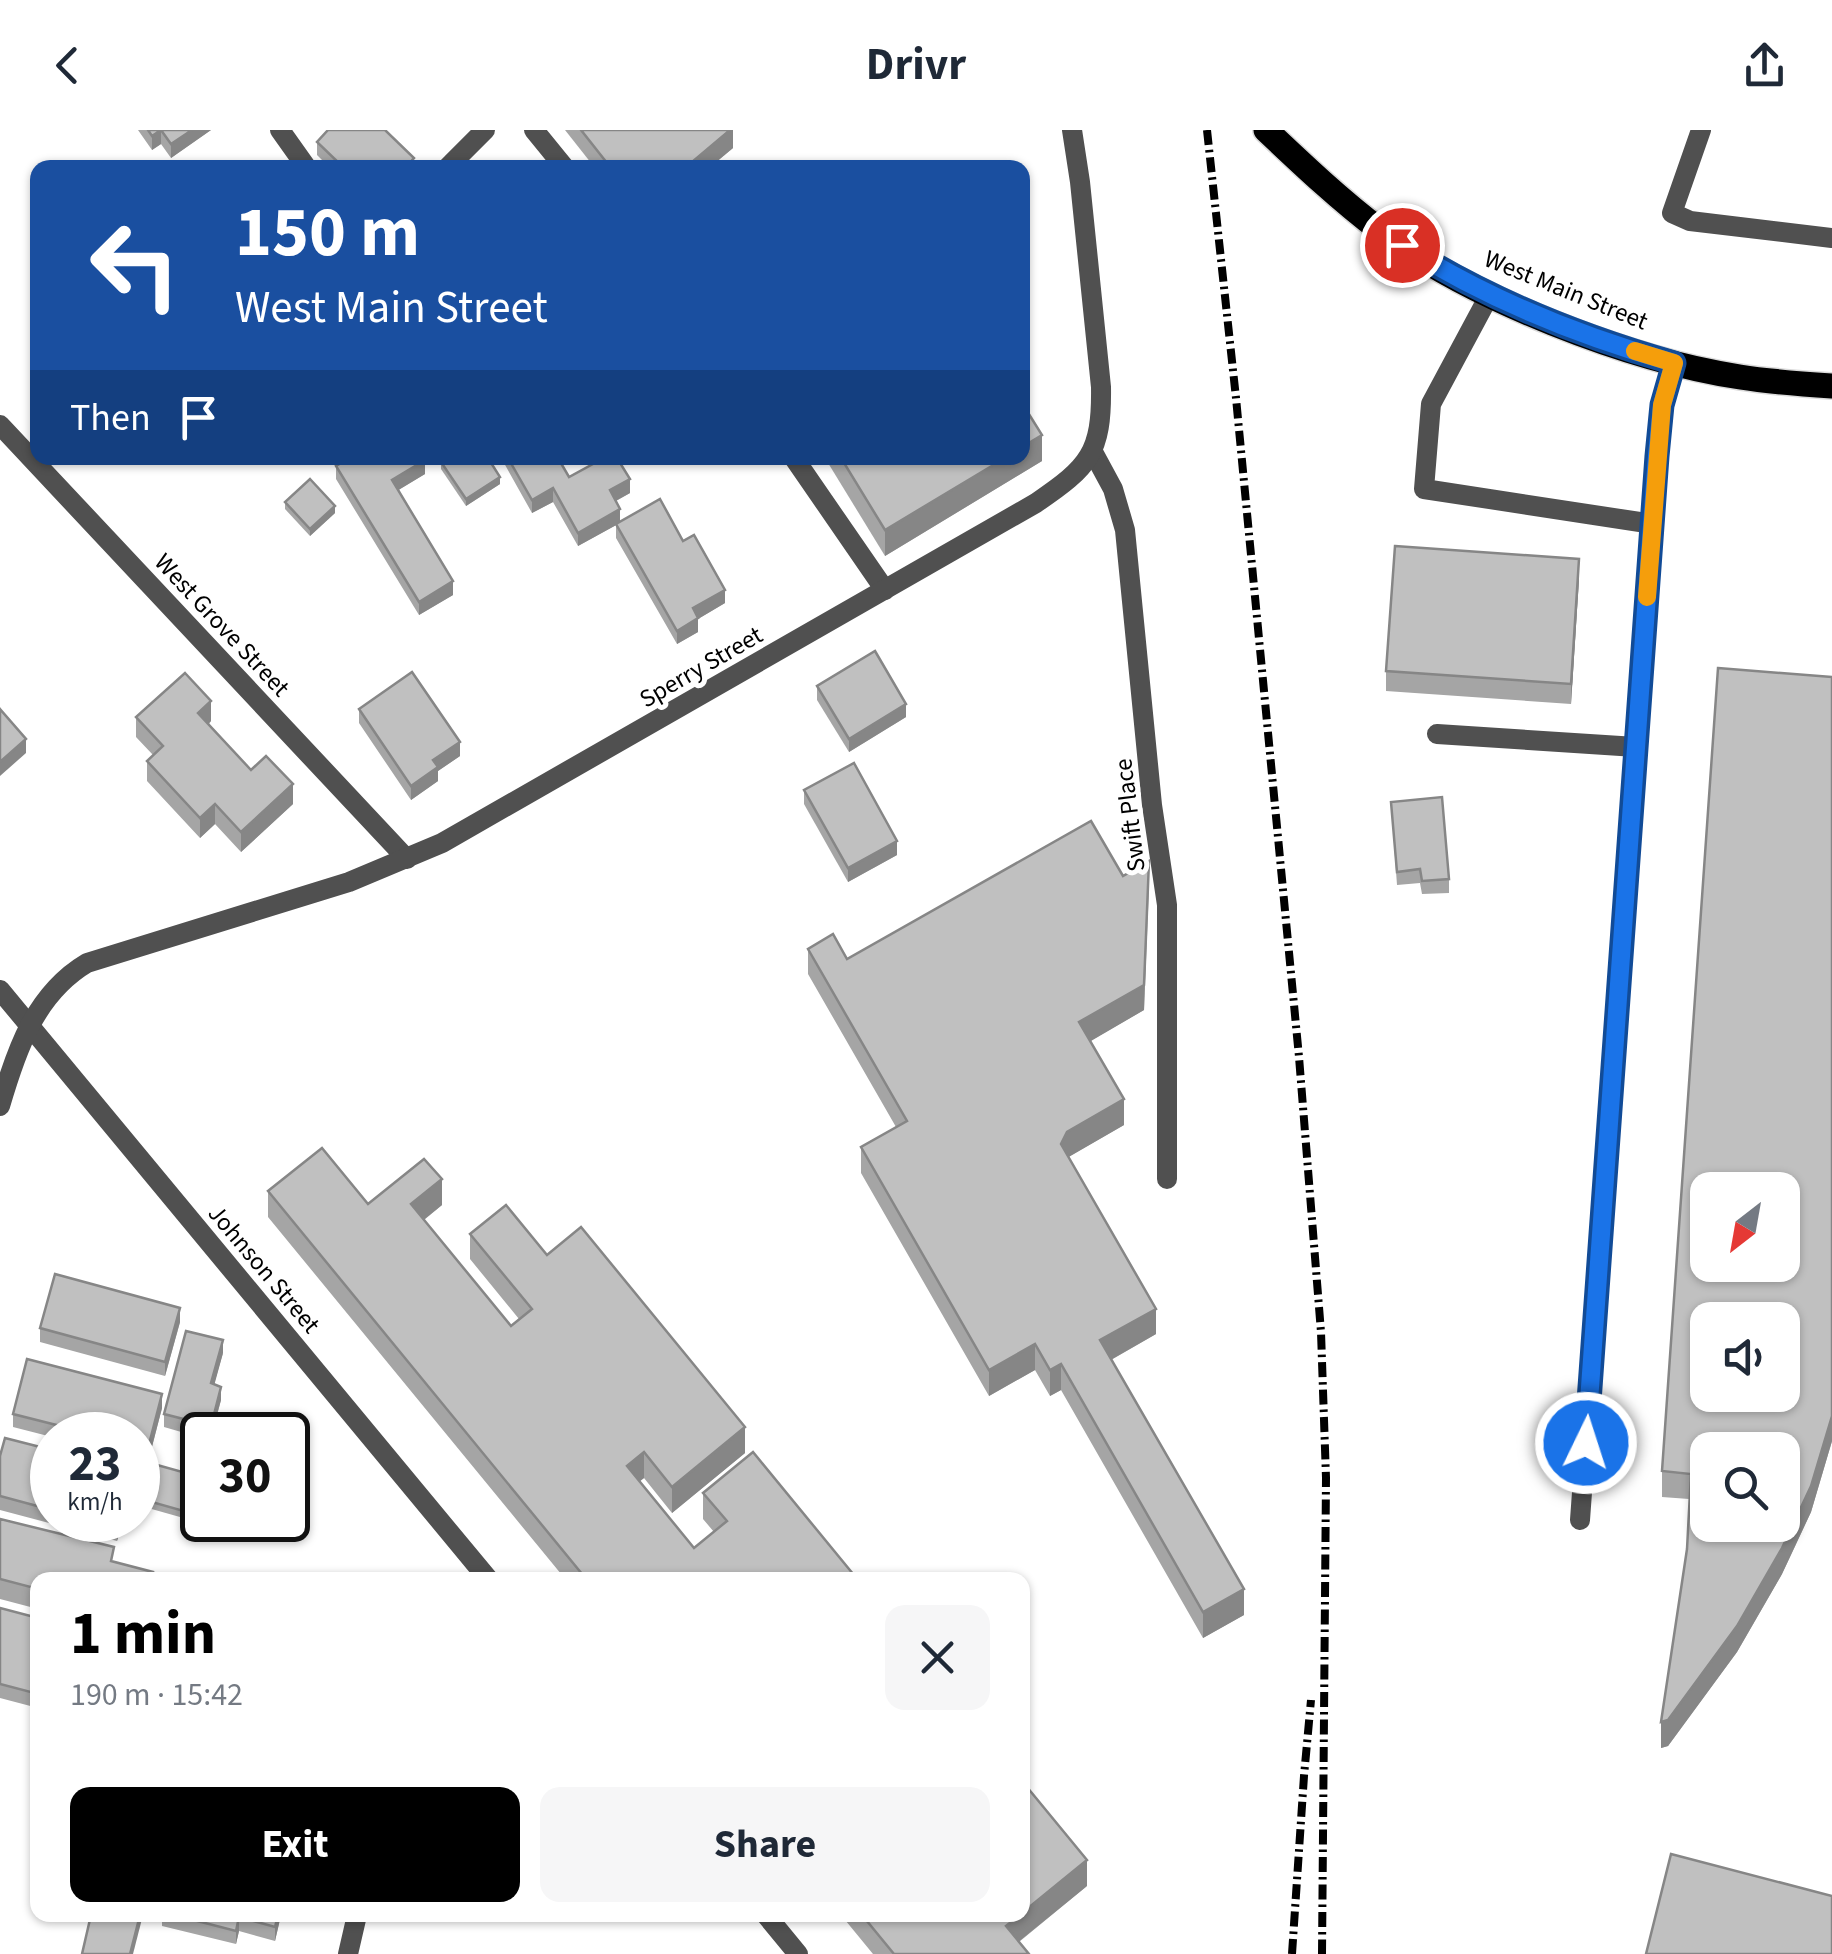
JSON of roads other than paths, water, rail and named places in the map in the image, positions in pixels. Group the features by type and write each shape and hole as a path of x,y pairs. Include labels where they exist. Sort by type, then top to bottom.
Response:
{"main road":[{"name":"West Main Street","path":"1266,130 1384,233 1490,294 1584,334 1674,363 1740,378 1832,386"}],"street":[{"path":"280,130 301,160"},
{"path":"455,160 485,130"},
{"path":"534,130 558,160"},
{"path":"1072,130 1102,387 1099,435 1092,452"},
{"path":"1701,130 1672,214 1690,221 1832,238"},
{"path":"1490,294 1432,404 1424,489 1652,524"},
{"path":"1580,1520 1652,524 1662,405 1674,363"},
{"name":"West Grove Street","path":"0,424 30,456"},
{"name":"Sperry Street","path":"0,1106 17,1054 49,994 87,963 349,882 408,859 489,818 1050,493 1082,467 1092,452"},
{"name":"Swift Place","path":"1092,452 1114,490 1125,530 1152,805 1167,905 1167,1180"},
{"name":"West Grove Street","path":"38,465 408,859"},
{"path":"799,465 884,590"},
{"path":"1437,734 1636,747"},
{"name":"Johnson Street","path":"0,990 479,1572"},
{"path":"348,1954 356,1922"},
{"path":"772,1922 798,1954"}],"railway":[{"path":"1207,130 1299,1057 1321,1332 1326,1478 1322,1954"},
{"path":"1292,1954 1311,1700"}]}
